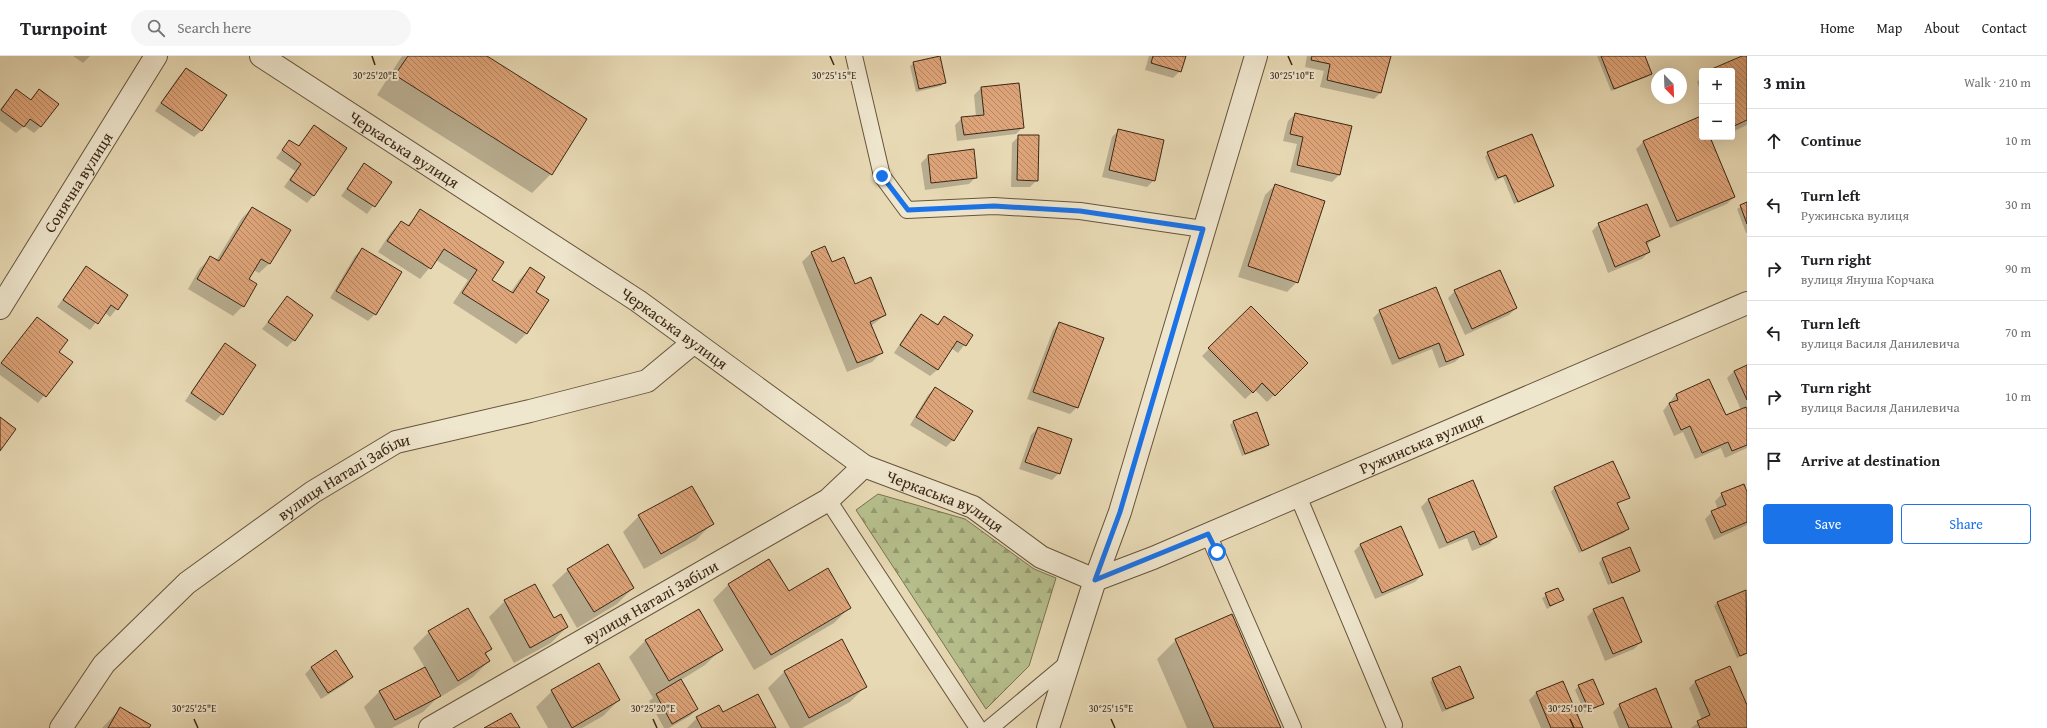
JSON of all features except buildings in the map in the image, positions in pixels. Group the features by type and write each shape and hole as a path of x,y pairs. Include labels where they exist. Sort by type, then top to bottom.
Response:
{"street":[{"name":"Сонячна вулиця","path":"0,308 156,56"},
{"name":"Черкаська вулиця","path":"261,56 638,301 864,466 973,507 1041,557 1095,580"},
{"path":"1048,728 1095,580 1120,512 1203,229 1256,56"},
{"name":"Ружинська вулиця","path":"1095,580 1298,496 1747,303"},
{"name":"вулиця Наталі Забіли","path":"61,728 104,664 187,583 313,492 396,442 530,411 647,381 694,342"},
{"name":"вулиця Наталі Забіли","path":"430,728 828,500 864,466"}],"lane":[{"path":"854,56 882,176 908,210 994,206 1064,210 1203,229"},
{"path":"1298,496 1394,724"},
{"path":"828,500 978,728"},
{"path":"1208,534 1293,728"},
{"path":"990,728 1068,663"}],"green space":[{"path":"878,494 965,519 1034,569 1056,578 1029,666 986,709 856,510"}],"route":[{"path":"882,176 908,210 994,206 1080,211 1203,229 1120,512 1095,580 1153,558 1208,534 1217,552"}]}
